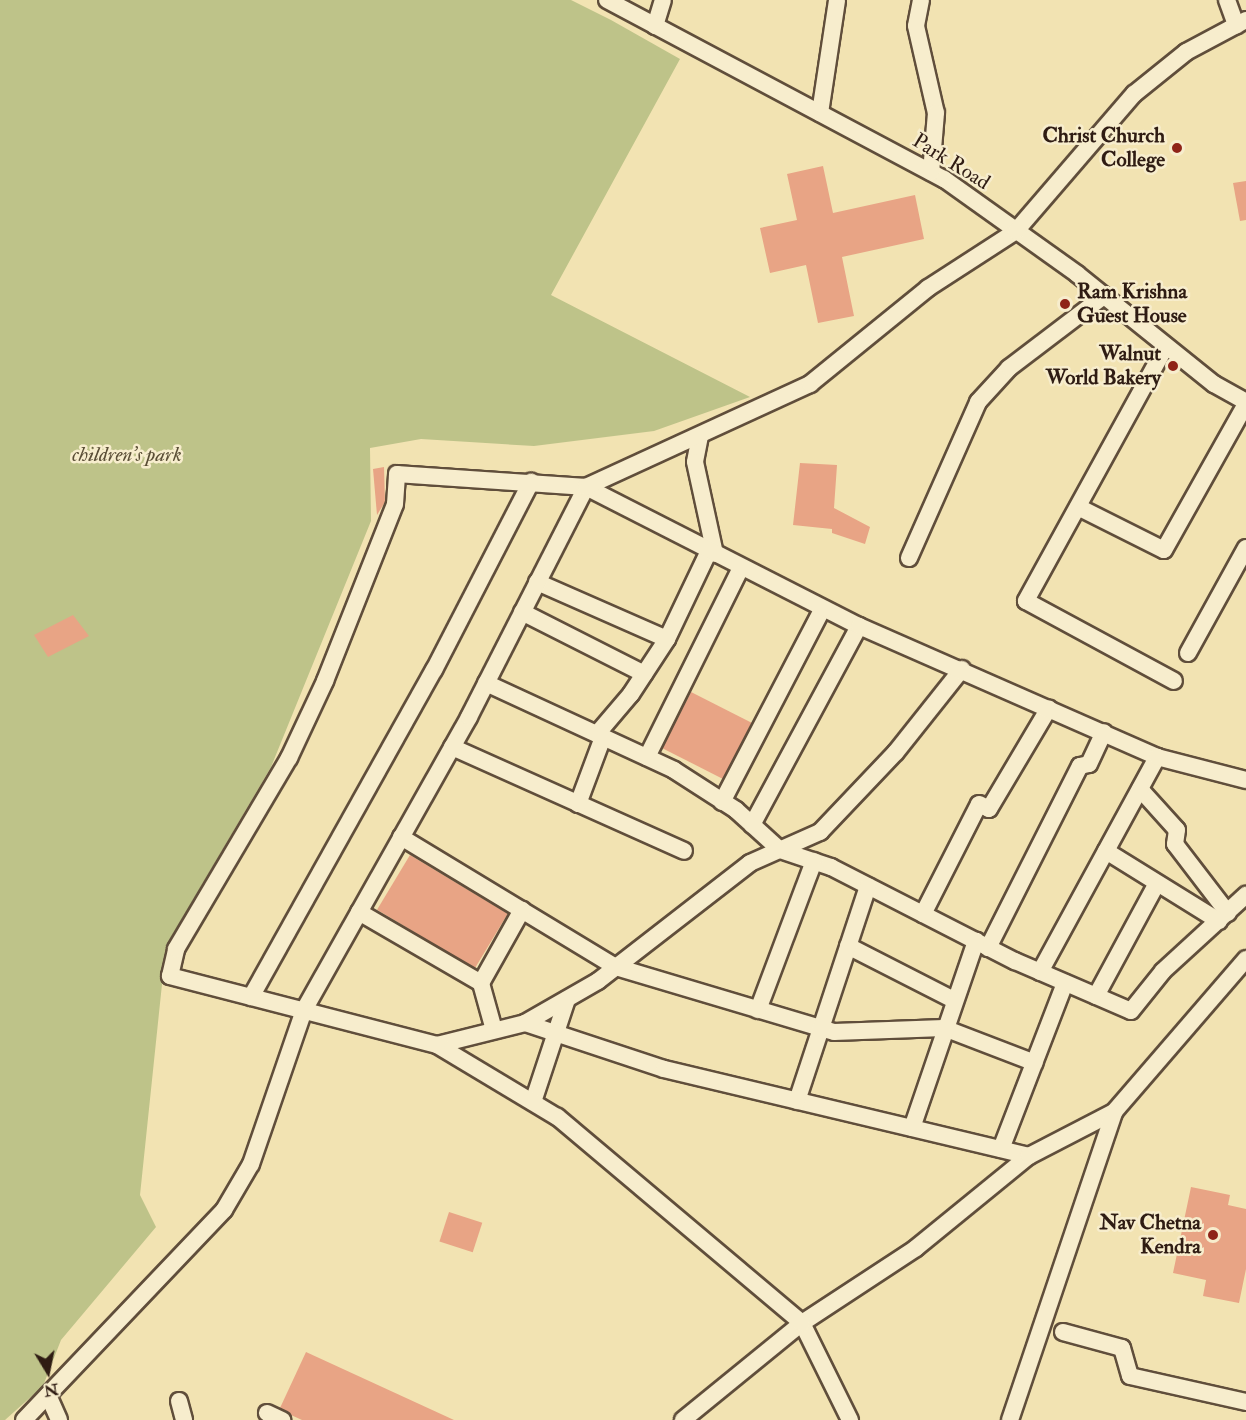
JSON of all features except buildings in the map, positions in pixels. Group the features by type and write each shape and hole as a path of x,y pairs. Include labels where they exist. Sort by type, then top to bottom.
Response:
{"street":[{"name":"Park Road","path":"607,0 931,172 1104,296 1214,384 1246,403"},
{"path":"655,26 663,0"},
{"path":"820,113 837,0"},
{"path":"921,0 916,26 936,113 931,172"},
{"path":"24,1420 224,1210 251,1164 304,1010 452,747 586,487 810,384 928,288 1016,231 1134,94 1186,52 1241,23 1227,0"},
{"path":"909,558 978,402 1009,368 1104,296"},
{"path":"1166,346 1026,601 1174,681"},
{"path":"1078,507 1164,550 1246,403"},
{"path":"578,804 600,736 667,639 712,553 695,462 700,436"},
{"path":"850,1420 802,1323 683,1219 533,1102 437,1045 170,976 176,950 289,758 312,710 395,504 397,474 586,487 822,610 962,669 1157,757 1246,780"},
{"path":"251,997 434,670 531,482"},
{"path":"1188,653 1246,548"},
{"path":"647,758 741,568"},
{"path":"537,582 667,639"},
{"path":"722,802 822,610"},
{"path":"522,612 644,674"},
{"path":"752,825 859,626"},
{"path":"437,1045 525,1023 616,968 750,863 820,832 896,752 962,669"},
{"path":"486,683 647,758 722,802 780,850 814,861 1040,972 1131,1011 1163,971 1246,895"},
{"path":"923,914 979,804 989,809 1049,708"},
{"path":"912,1128 954,1000 982,944 1080,766 1089,764 1104,732"},
{"path":"452,747 684,851"},
{"path":"1040,972 1157,757"},
{"path":"1140,789 1177,830 1174,844 1223,917"},
{"path":"401,837 616,968 821,1028 944,1028 1035,1063"},
{"path":"1106,851 1157,883 1223,917"},
{"path":"758,1010 814,861"},
{"path":"1096,996 1157,883"},
{"path":"797,1101 868,886"},
{"path":"481,983 522,910"},
{"path":"359,912 481,983 494,1030"},
{"path":"848,946 954,1000"},
{"path":"683,1420 802,1323 916,1248 1029,1156 1114,1112 1246,959"},
{"path":"1001,1149 1065,982"},
{"path":"533,1102 553,1032 567,999"},
{"path":"525,1023 664,1069 1029,1156"},
{"path":"1010,1420 1114,1112"},
{"path":"1064,1332 1122,1348 1130,1376 1246,1402"},
{"path":"48,1395 59,1420"},
{"path":"179,1401 184,1420"}],"green space":[{"name":"children's park","path":"0,0 571,0 611,20 680,59 551,295 750,397 654,431 534,446 421,439 370,448 371,521 271,767 166,946 140,1195 156,1227 61,1340 43,1386 5,1420 0,1420"}],"place":[{"name":"Christ Church College","path":"1177,148"},
{"name":"Ram Krishna Guest House","path":"1065,304"},
{"name":"Walnut World Bakery","path":"1173,366"},
{"name":"Nav Chetna Kendra","path":"1213,1235"}]}
